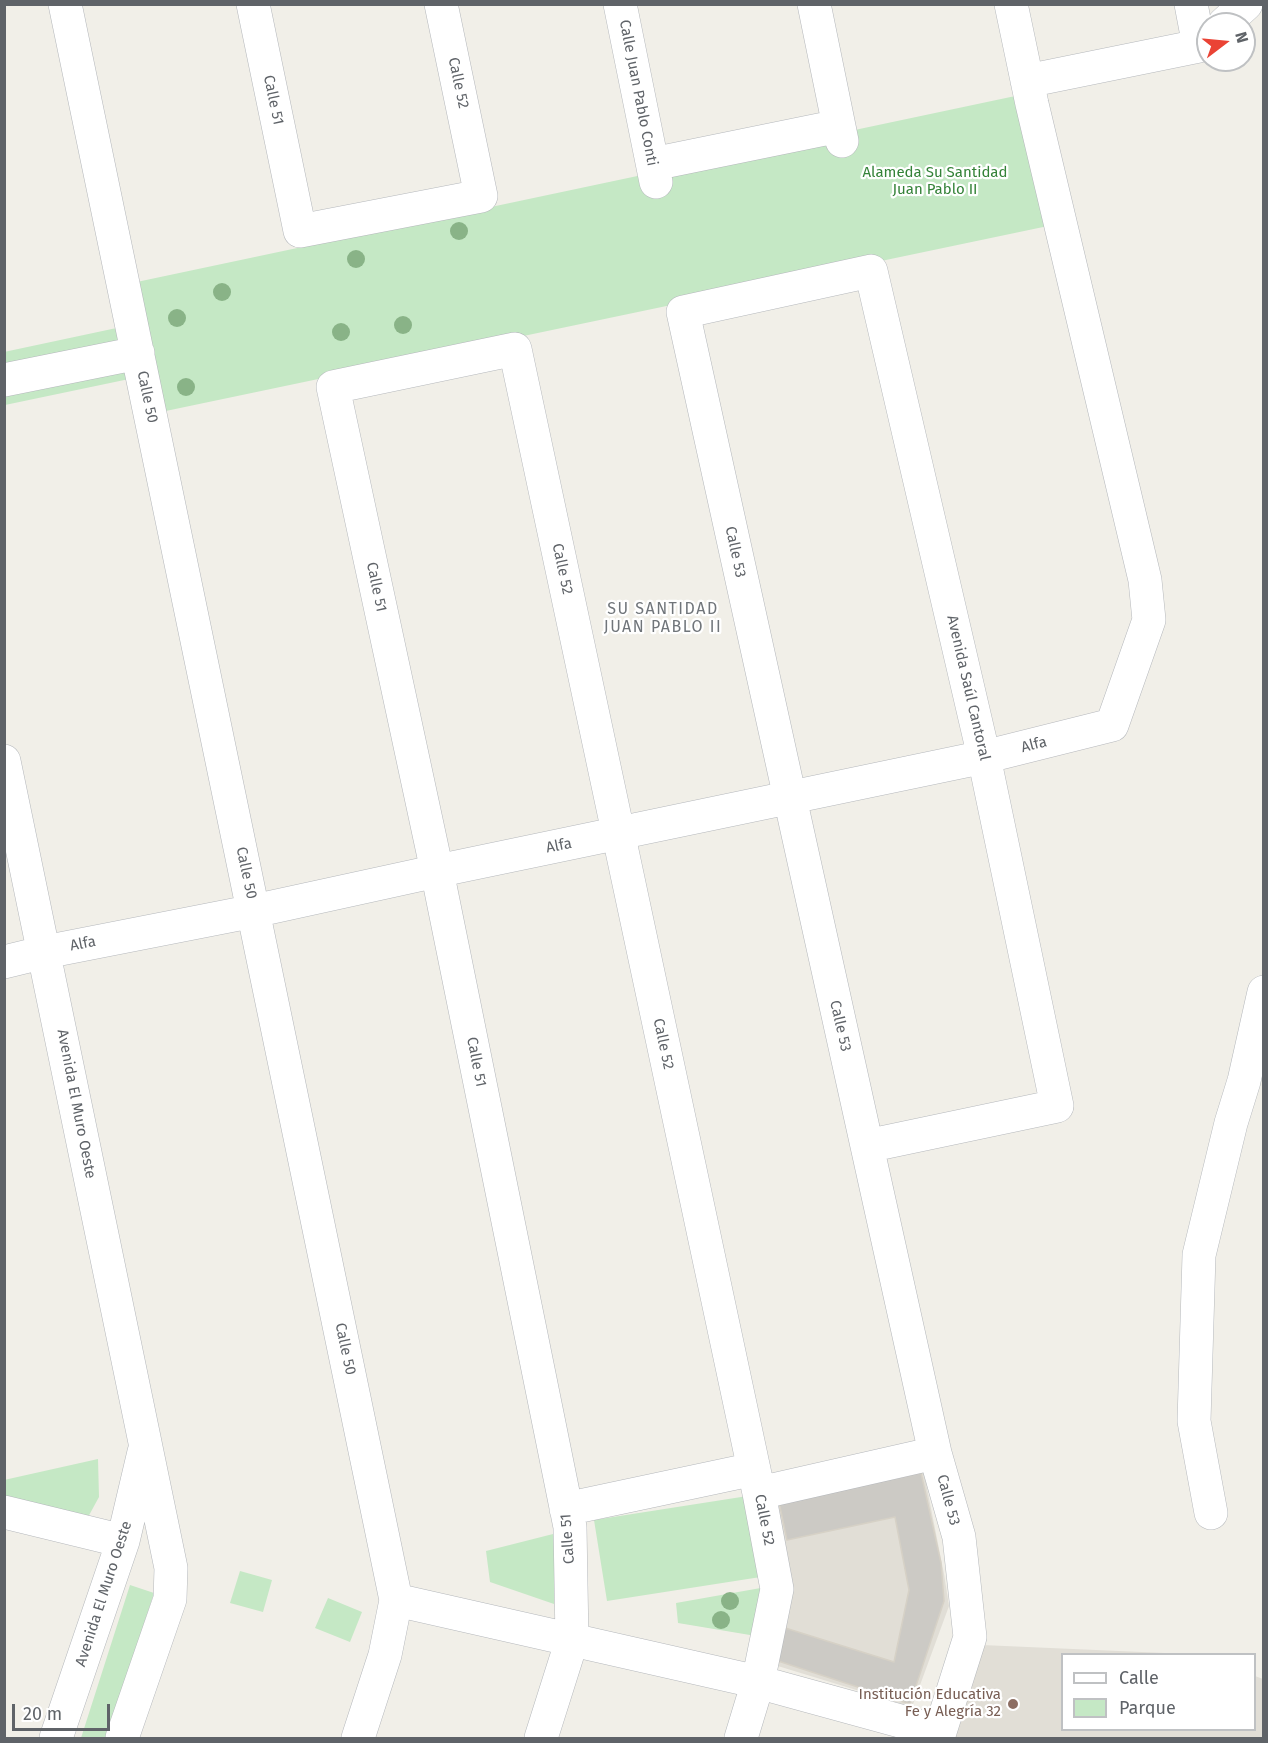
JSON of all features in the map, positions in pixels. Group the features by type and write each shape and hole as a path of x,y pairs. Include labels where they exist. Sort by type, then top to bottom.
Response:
{"street":[{"name":"Calle 50","path":"65,4 396,1600 385,1655 358,1738"},
{"name":"Calle 51","path":"253,4 300,231 481,196"},
{"name":"Calle 52","path":"441,4 481,196"},
{"name":"Calle Juan Pablo Conti","path":"620,4 654,173 840,133 814,4"},
{"path":"1011,4 1027,81 1196,44"},
{"path":"1191,4 1196,20"},
{"name":"Alfa","path":"4,962 984,757 1112,725 1149,620 1145,580 1027,81"},
{"name":"Calle 53","path":"872,271 682,312 935,1453 958,1537 970,1637 939,1735"},
{"name":"Avenida Saúl Cantoral","path":"867,1146 1057,1106 984,757 872,271"},
{"name":"Calle 51","path":"515,349 333,387 437,871 570,1527 572,1640 541,1738"},
{"name":"Calle 52","path":"515,349 777,1589 758,1682 741,1738"},
{"path":"4,380 138,352"},
{"name":"Avenida El Muro Oeste","path":"4,761 171,1568 170,1599 122,1738"},
{"path":"1211,1513 1194,1421 1199,1255 1231,1123 1244,1082 1263,993"},
{"name":"Avenida El Muro Oeste","path":"56,1738 123,1541 145,1448"},
{"path":"566,1509 935,1453"},
{"path":"4,1512 123,1541"},
{"path":"396,1600 758,1682 939,1735"}],"shaded area":[{"path":"923,1468 949,1606 912,1707 768,1663 765,1501"},
{"name":"Institución Educativa Fe y Alegría 32","path":"982,1645 1164,1653 1061,1653 1061,1731 1256,1731 1256,1676 1263,1679 1263,1738 954,1738"}],"green space":[{"name":"Alameda Su Santidad Juan Pablo II","path":"1020,95 1048,226 161,412 153,374 5,405 4,352 140,323 132,283"},
{"path":"98,1459 99,1497 87,1519 5,1497 4,1480"},
{"path":"754,1495 767,1576 607,1601 594,1520"},
{"path":"557,1533 554,1604 490,1582 486,1551"},
{"path":"240,1571 272,1580 263,1612 230,1603"},
{"path":"130,1585 154,1593 107,1738 81,1738"},
{"path":"772,1586 762,1637 678,1623 676,1603"},
{"path":"328,1598 362,1612 350,1642 315,1628"}],"building":[{"path":"921,1473 941,1563 944,1601 910,1704 772,1659 782,1627 894,1662 909,1590 895,1517 787,1540 779,1502"}],"place":[{"name":"Institución Educativa Fe y Alegría 32","path":"1013,1704"}],"district":[{"name":"SU SANTIDAD JUAN PABLO II","path":"663,619"}]}
